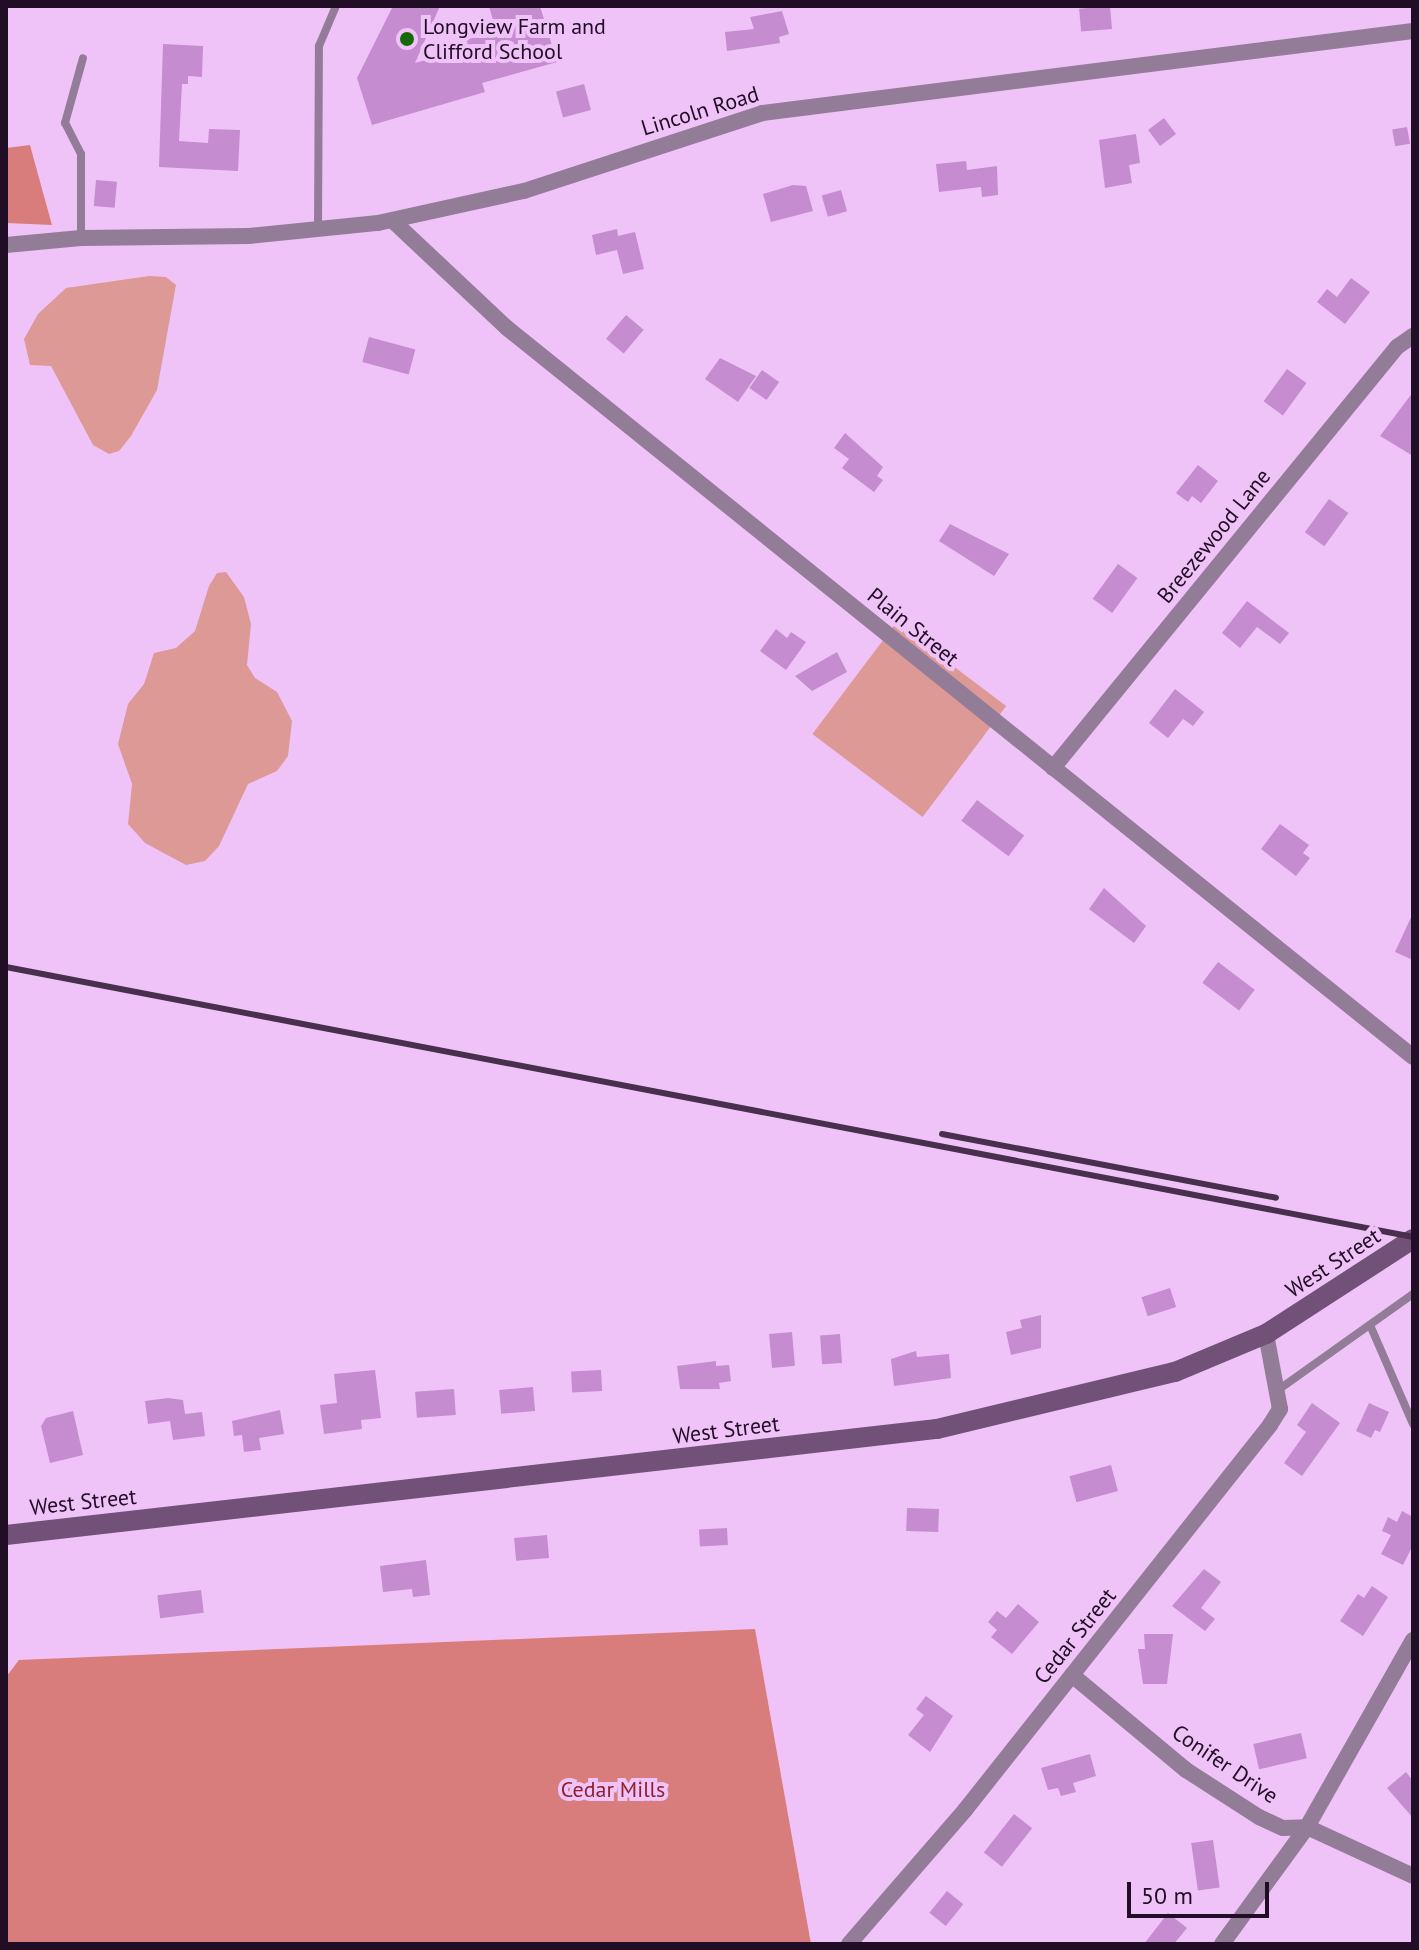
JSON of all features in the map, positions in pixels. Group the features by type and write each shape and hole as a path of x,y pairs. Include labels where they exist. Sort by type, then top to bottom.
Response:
{"main road":[{"name":"West Street","path":"6,1535 937,1429 1175,1372 1266,1334 1413,1239"}],"street":[{"name":"Lincoln Road","path":"6,245 81,238 249,236 393,221 524,191 762,113 1413,31"},
{"name":"Plain Street","path":"393,221 507,328 1413,1057"},
{"name":"Breezewood Lane","path":"1053,768 1397,347 1413,336"},
{"name":"Cedar Street","path":"849,1944 1072,1675 1270,1425 1280,1409 1266,1334"},
{"path":"1222,1944 1307,1827 1413,1640"},
{"name":"Conifer Drive","path":"1072,1675 1198,1778 1259,1817 1283,1828 1307,1827 1413,1876"}],"lane":[{"path":"318,230 319,46 336,6"},
{"path":"81,238 81,154 65,123 83,58"},
{"path":"1278,1390 1413,1294"},
{"path":"1370,1325 1413,1424"}],"shaded area":[{"path":"149,276 166,277 176,285 157,390 131,436 119,451 109,454 93,445 51,366 30,365 24,339 38,314 66,288"},
{"path":"226,572 244,597 251,624 247,665 255,678 277,692 292,721 288,756 277,771 248,784 219,846 205,861 186,865 145,843 128,824 132,784 118,744 128,704 144,684 154,653 176,648 195,631 209,586 217,573"},
{"path":"896,623 1006,706 923,817 812,734"}],"green space":[{"path":"30,145 52,225 6,223 6,148"},
{"name":"Cedar Mills","path":"755,1629 811,1944 6,1944 6,1677 19,1660"}],"building":[{"path":"393,6 440,6 415,63 461,50 459,42 496,31 489,6 540,6 557,62 482,83 485,92 372,125 357,78"},
{"path":"1110,6 1112,29 1081,32 1079,9"},
{"path":"782,11 789,34 779,37 780,43 727,51 725,32 754,29 750,17"},
{"path":"163,44 203,46 202,77 188,76 188,84 182,84 179,141 208,143 209,129 240,130 238,171 159,167"},
{"path":"584,84 591,110 563,118 556,92"},
{"path":"1164,118 1176,134 1160,146 1148,130"},
{"path":"1407,127 1410,144 1395,146 1392,130"},
{"path":"1136,134 1140,163 1129,165 1132,183 1105,188 1099,140"},
{"path":"966,161 967,170 997,166 998,195 982,197 981,187 939,192 936,164"},
{"path":"96,180 117,182 115,208 94,206"},
{"path":"793,185 806,186 813,211 771,222 763,194"},
{"path":"841,190 847,211 828,217 822,196"},
{"path":"617,229 618,236 635,232 644,269 623,274 617,250 596,255 592,235"},
{"path":"1351,278 1370,292 1345,324 1317,302 1327,289 1337,297"},
{"path":"626,315 644,330 624,354 606,339"},
{"path":"369,337 415,349 409,375 362,362"},
{"path":"720,358 756,376 738,402 705,379"},
{"path":"1287,369 1306,383 1283,415 1263,401"},
{"path":"762,370 779,382 767,400 749,388"},
{"path":"1413,392 1413,456 1380,436"},
{"path":"845,433 883,467 877,476 883,480 874,492 842,468 849,459 834,448"},
{"path":"1198,465 1218,481 1201,503 1192,496 1188,502 1176,493"},
{"path":"1329,499 1348,513 1324,546 1305,532"},
{"path":"950,524 1009,554 994,576 939,541"},
{"path":"1118,564 1137,578 1112,613 1093,599"},
{"path":"1247,601 1289,633 1280,644 1257,627 1240,648 1222,633"},
{"path":"776,629 787,638 791,632 806,642 786,670 760,651"},
{"path":"837,652 847,672 812,691 795,676"},
{"path":"1175,689 1204,712 1193,726 1183,719 1168,738 1149,723"},
{"path":"977,800 1024,836 1008,856 961,821"},
{"path":"1280,824 1309,845 1303,853 1310,858 1296,876 1261,849"},
{"path":"1104,888 1146,926 1134,943 1089,909"},
{"path":"1413,913 1413,960 1395,952"},
{"path":"1218,962 1255,990 1239,1010 1202,983"},
{"path":"1170,1288 1176,1307 1148,1316 1141,1297"},
{"path":"1041,1315 1041,1348 1011,1355 1006,1332 1022,1328 1020,1320"},
{"path":"792,1332 795,1366 772,1368 769,1334"},
{"path":"840,1334 842,1363 822,1364 820,1335"},
{"path":"916,1351 917,1357 949,1354 951,1378 894,1386 891,1359"},
{"path":"716,1361 716,1366 729,1365 731,1381 719,1383 720,1389 680,1389 677,1366"},
{"path":"375,1370 381,1418 361,1420 362,1429 324,1434 320,1405 337,1403 334,1374"},
{"path":"601,1370 602,1391 572,1393 571,1372"},
{"path":"533,1387 535,1411 501,1414 499,1390"},
{"path":"454,1389 456,1415 417,1418 415,1392"},
{"path":"183,1400 185,1414 202,1412 205,1436 173,1440 170,1421 148,1424 145,1401"},
{"path":"1312,1403 1340,1423 1302,1476 1284,1463 1306,1432 1297,1425"},
{"path":"1369,1403 1389,1412 1380,1432 1375,1430 1371,1438 1356,1431"},
{"path":"280,1410 284,1434 259,1438 261,1450 244,1452 242,1435 234,1436 232,1421"},
{"path":"73,1411 83,1455 50,1463 41,1426 46,1418"},
{"path":"1111,1465 1118,1491 1076,1502 1069,1476"},
{"path":"907,1508 939,1509 938,1532 906,1531"},
{"path":"1402,1511 1413,1517 1413,1545 1403,1565 1381,1554 1391,1535 1382,1531 1388,1517 1397,1522"},
{"path":"727,1528 728,1545 700,1546 699,1529"},
{"path":"547,1535 549,1558 516,1561 514,1538"},
{"path":"426,1560 430,1595 413,1597 412,1589 383,1592 380,1566"},
{"path":"1204,1569 1221,1582 1201,1608 1215,1619 1205,1631 1172,1606"},
{"path":"1372,1586 1388,1597 1363,1636 1340,1621 1358,1594 1364,1598"},
{"path":"201,1590 204,1613 160,1618 157,1595"},
{"path":"1018,1604 1039,1622 1012,1654 991,1637 997,1630 988,1622 997,1611 1006,1618"},
{"path":"1144,1634 1173,1634 1167,1684 1143,1684 1138,1649 1145,1649"},
{"path":"926,1696 953,1716 930,1752 908,1735 924,1715 916,1709"},
{"path":"1301,1733 1307,1758 1259,1769 1253,1744"},
{"path":"1090,1754 1096,1776 1073,1783 1076,1792 1061,1796 1058,1788 1048,1790 1041,1768"},
{"path":"1406,1772 1413,1781 1413,1818 1387,1788"},
{"path":"1014,1814 1032,1828 1002,1867 984,1853"},
{"path":"1213,1840 1220,1888 1198,1891 1191,1843"},
{"path":"947,1891 963,1904 946,1926 929,1913"},
{"path":"1168,1913 1187,1928 1174,1944 1144,1944"}],"railway":[{"path":"6,967 1413,1237"},
{"path":"942,1134 1276,1198"}],"place":[{"name":"Longview Farm and Clifford School","path":"407,39"}]}
